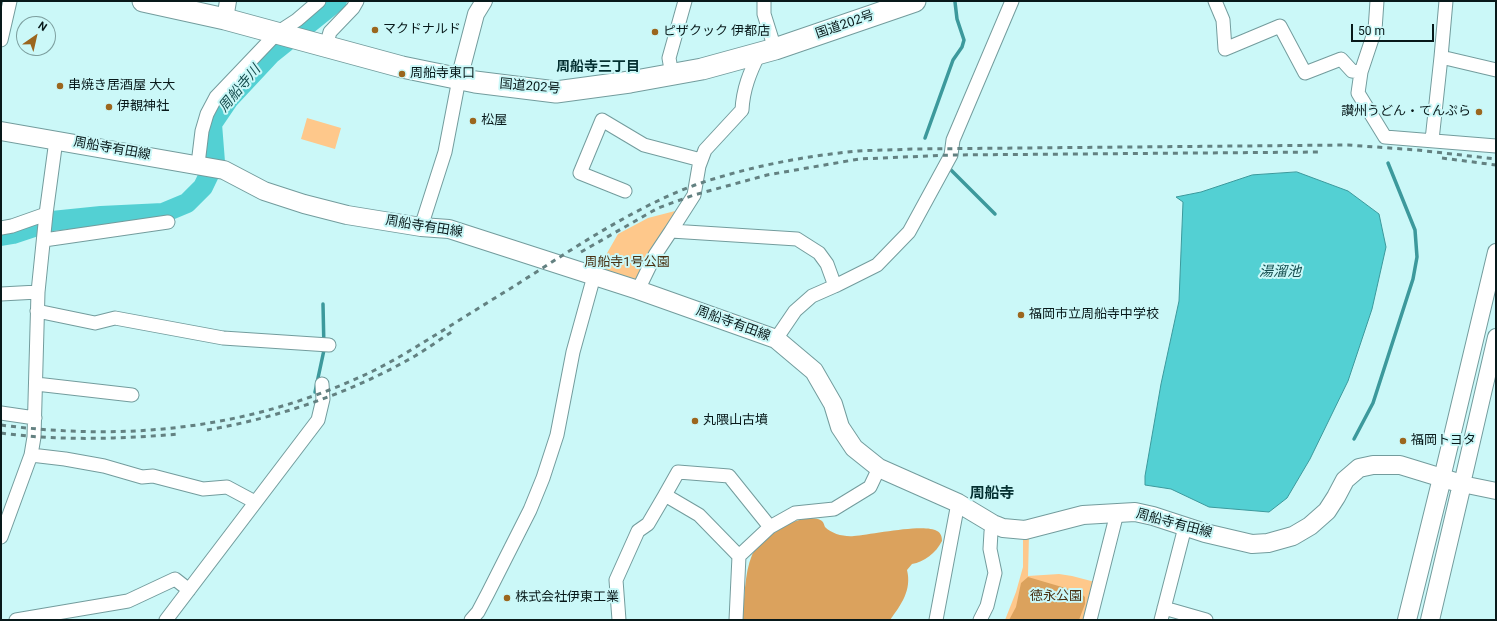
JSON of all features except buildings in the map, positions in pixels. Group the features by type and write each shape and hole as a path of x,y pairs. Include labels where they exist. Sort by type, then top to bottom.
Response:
{"highway":[{"name":"国道202号","path":"143,1 227,10 282,35 402,67 475,82 556,92 630,82 702,69 767,51 914,1"}],"main road":[{"name":"周船寺有田線","path":"1,131 198,164 224,170 264,190 304,204 346,215 449,229 638,290 776,339 814,371 833,404 840,427 854,448 879,468 958,503 993,524 1003,528 1025,530 1083,515 1135,512 1252,544 1268,543 1293,536 1310,526 1327,512 1345,480 1359,468 1373,465 1400,465 1462,484"},
{"path":"1407,620 1442,478"},
{"path":"1430,620 1462,484"}],"street":[{"path":"1,40 10,1"},
{"path":"198,164 202,132 207,114 216,97 297,20 320,1"},
{"path":"319,44 353,8 357,1"},
{"path":"421,226 445,152 459,79 476,14 484,1"},
{"path":"672,75 669,58 685,1"},
{"path":"638,290 655,255 694,195 701,160 705,150 742,110 742,95 749,74 767,51 764,1"},
{"path":"776,339 794,311 812,296 877,265 909,232 951,155 952,140 1012,1"},
{"path":"1215,1 1223,20 1225,50 1280,26 1304,73 1340,59 1352,71 1361,72"},
{"path":"1377,1 1375,30 1361,72 1358,93 1385,137 1496,146"},
{"path":"1432,140 1446,1"},
{"path":"1441,57 1496,70"},
{"path":"625,191 580,173 602,120 644,145 701,160"},
{"path":"1,537 5,514 31,455 34,437 38,292 46,214 56,140"},
{"path":"1,228 12,226 46,214"},
{"path":"44,236 168,222"},
{"path":"671,231 797,239 819,254 827,264 835,286"},
{"path":"1442,478 1496,252"},
{"path":"471,620 478,612 488,593 530,510 544,478 557,435 573,352 594,276"},
{"path":"1,294 38,292"},
{"path":"37,311 95,323 115,318 223,338 325,345"},
{"path":"1496,337 1462,484 1496,490"},
{"path":"36,384 132,395"},
{"path":"166,620 318,420 323,399 322,384"},
{"path":"1,413 35,418"},
{"path":"31,455 65,458 104,466 142,478 153,476 203,489 227,487 255,502"},
{"path":"736,620 739,556 770,527 795,513 834,509 870,487 879,468"},
{"path":"619,620 616,580 638,531 648,524 678,472 729,476 770,527"},
{"path":"665,494 700,515 739,556"},
{"path":"936,620 958,503"},
{"path":"1090,620 1117,513"},
{"path":"980,620 988,606 995,573 990,549 993,524"},
{"path":"1186,527 1162,614 1206,620"},
{"path":"16,620 128,601 175,579 189,590"}],"green space":[{"path":"307,118 341,128 335,149 301,139"},
{"name":"周船寺1号公園","path":"675,211 638,290 594,276 618,234 648,218"},
{"path":"807,518 815,518 820,520 828,529 846,536 921,528 937,531 941,535 942,541 929,556 912,564 907,570 907,591 902,603 890,620 742,620 747,570 754,551 775,532 793,522"},
{"name":"徳永公園","path":"1029,534 1028,576 1059,574 1095,582 1086,620 1005,620 1016,592 1023,567 1023,535"},
{"name":"徳永公園","path":"1028,577 1079,592 1085,597 1085,604 1079,620 1009,620 1016,607 1021,583"}],"water":[{"name":"湯溜池","path":"1297,172 1348,191 1379,214 1386,247 1372,309 1348,381 1310,459 1287,498 1269,512 1209,507 1171,489 1145,485 1145,476 1161,384 1179,301 1183,202 1176,197 1201,192 1252,175"}],"waterway":[{"name":"周船寺川","path":"1,236 13,234 52,221 101,216 163,213 187,203 203,187 215,162 212,124 229,99 271,54 337,1"},
{"path":"925,138 953,60 962,47 964,40 957,19 955,2"},
{"path":"1354,439 1373,403 1413,279 1417,257 1415,230 1388,163"},
{"path":"948,167 995,214"},
{"path":"315,392 324,350 323,304"}],"railway":[{"path":"1,425 49,430 97,432 144,430 191,426 237,418 283,406 328,390 393,361 599,233 647,206 695,185 735,173 796,159 858,151 912,149 1348,145 1417,150 1496,159"},
{"path":"581,252 658,208 694,195 767,175 859,159 951,155 1321,152"},
{"path":"1442,158 1496,165"},
{"path":"207,430 235,425 288,411 340,392 415,356 453,331"},
{"path":"1,433 23,436 67,438 134,437 179,434"}],"place":[{"name":"マクドナルド","path":"375,30"},
{"name":"ピザクック 伊都店","path":"655,32"},
{"name":"周船寺東口","path":"402,74"},
{"name":"串焼き居酒屋 大大","path":"60,86"},
{"name":"伊覩神社","path":"109,107"},
{"name":"讃州うどん・てんぷら","path":"1479,112"},
{"name":"松屋","path":"473,121"},
{"name":"福岡市立周船寺中学校","path":"1021,315"},
{"name":"丸隈山古墳","path":"695,421"},
{"name":"福岡トヨタ","path":"1403,441"},
{"name":"株式会社伊東工業","path":"507,598"}],"district":[{"name":"周船寺三丁目","path":"598,67"},
{"name":"周船寺","path":"992,494"}]}
